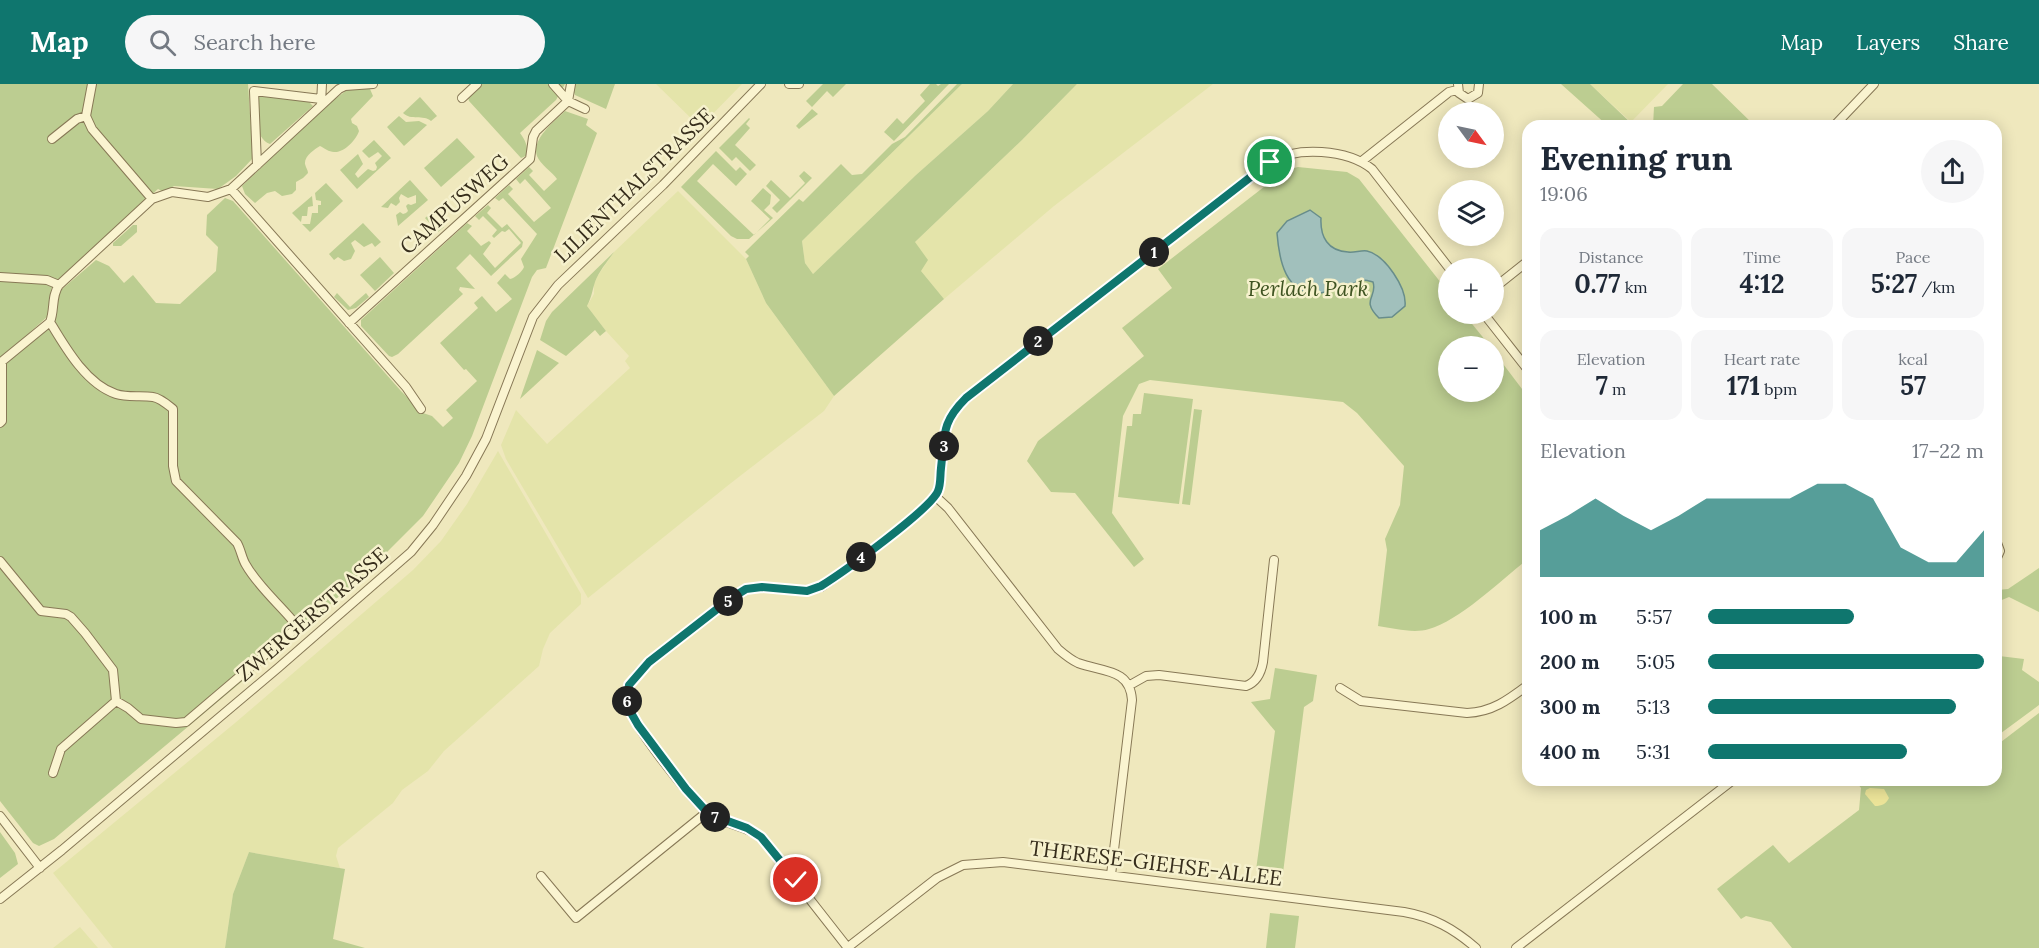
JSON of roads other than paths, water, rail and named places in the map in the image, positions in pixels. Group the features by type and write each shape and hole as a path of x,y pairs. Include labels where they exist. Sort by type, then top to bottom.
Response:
{"street":[{"path":"92,84 86,116 92,129 152,199"},
{"path":"321,102 322,84"},
{"path":"0,423 2,421 1,362 50,322 54,293 58,285 152,199 172,192 208,197 231,189 321,102 345,86 373,84"},
{"path":"462,98 477,84"},
{"path":"553,84 568,101 585,109"},
{"path":"568,101 571,84"},
{"name":"LILIENTHALSTRASSE","path":"558,285 663,185 761,84"},
{"path":"789,84 799,84"},
{"path":"1362,161 1449,92 1458,87 1464,98 1472,98 1478,93 1479,84"},
{"path":"1840,120 1874,84"},
{"path":"257,165 254,91 321,102"},
{"name":"CAMPUSWEG","path":"349,323 530,159 536,131 568,101"},
{"path":"52,139 76,119 86,116"},
{"path":"847,948 761,837 747,828 707,812 686,789 630,711 627,700 629,685 649,662 746,589 762,587 807,591 821,586 902,526 935,496 940,483 946,425 952,412 966,398 1270,162 1291,153 1307,152 1351,157 1362,161 1371,169 1441,258"},
{"path":"231,189 406,387 421,410"},
{"path":"1504,280 1522,266"},
{"path":"0,277 47,280 58,285"},
{"name":"ZWERGERSTRASSE","path":"0,899 278,668 411,552 450,502 486,440 533,318 558,285"},
{"path":"50,322 81,367 96,382 118,395 155,397 173,409 173,466 176,481 237,543 245,564 294,626 293,632 186,722 141,719 116,701"},
{"path":"1492,324 1522,362"},
{"path":"935,496 948,508 1059,650 1075,662 1110,672 1122,677 1130,684 1132,700 1111,875"},
{"path":"1130,684 1146,676 1159,675 1246,686 1257,679 1263,662 1274,560"},
{"path":"0,561 41,611 70,616 85,633 113,670 116,701"},
{"path":"1340,688 1361,701 1467,713 1493,709 1522,689"},
{"path":"53,773 61,749 116,701"},
{"path":"1516,948 1725,786"},
{"path":"542,876 576,918 707,812"},
{"path":"0,816 40,868"},
{"name":"THERESE-GIEHSE-ALLEE","path":"847,948 937,878 963,865 1003,862 1421,915 1451,928 1476,948"}],"water":[{"path":"1310,210 1321,218 1322,231 1330,246 1341,251 1367,251 1387,265 1399,282 1405,306 1392,317 1379,318 1373,312 1370,302 1373,282 1360,280 1320,293 1299,289 1292,282 1282,264 1277,233 1287,221"}],"park label":[{"name":"Perlach Park","path":"1308,288"}]}
